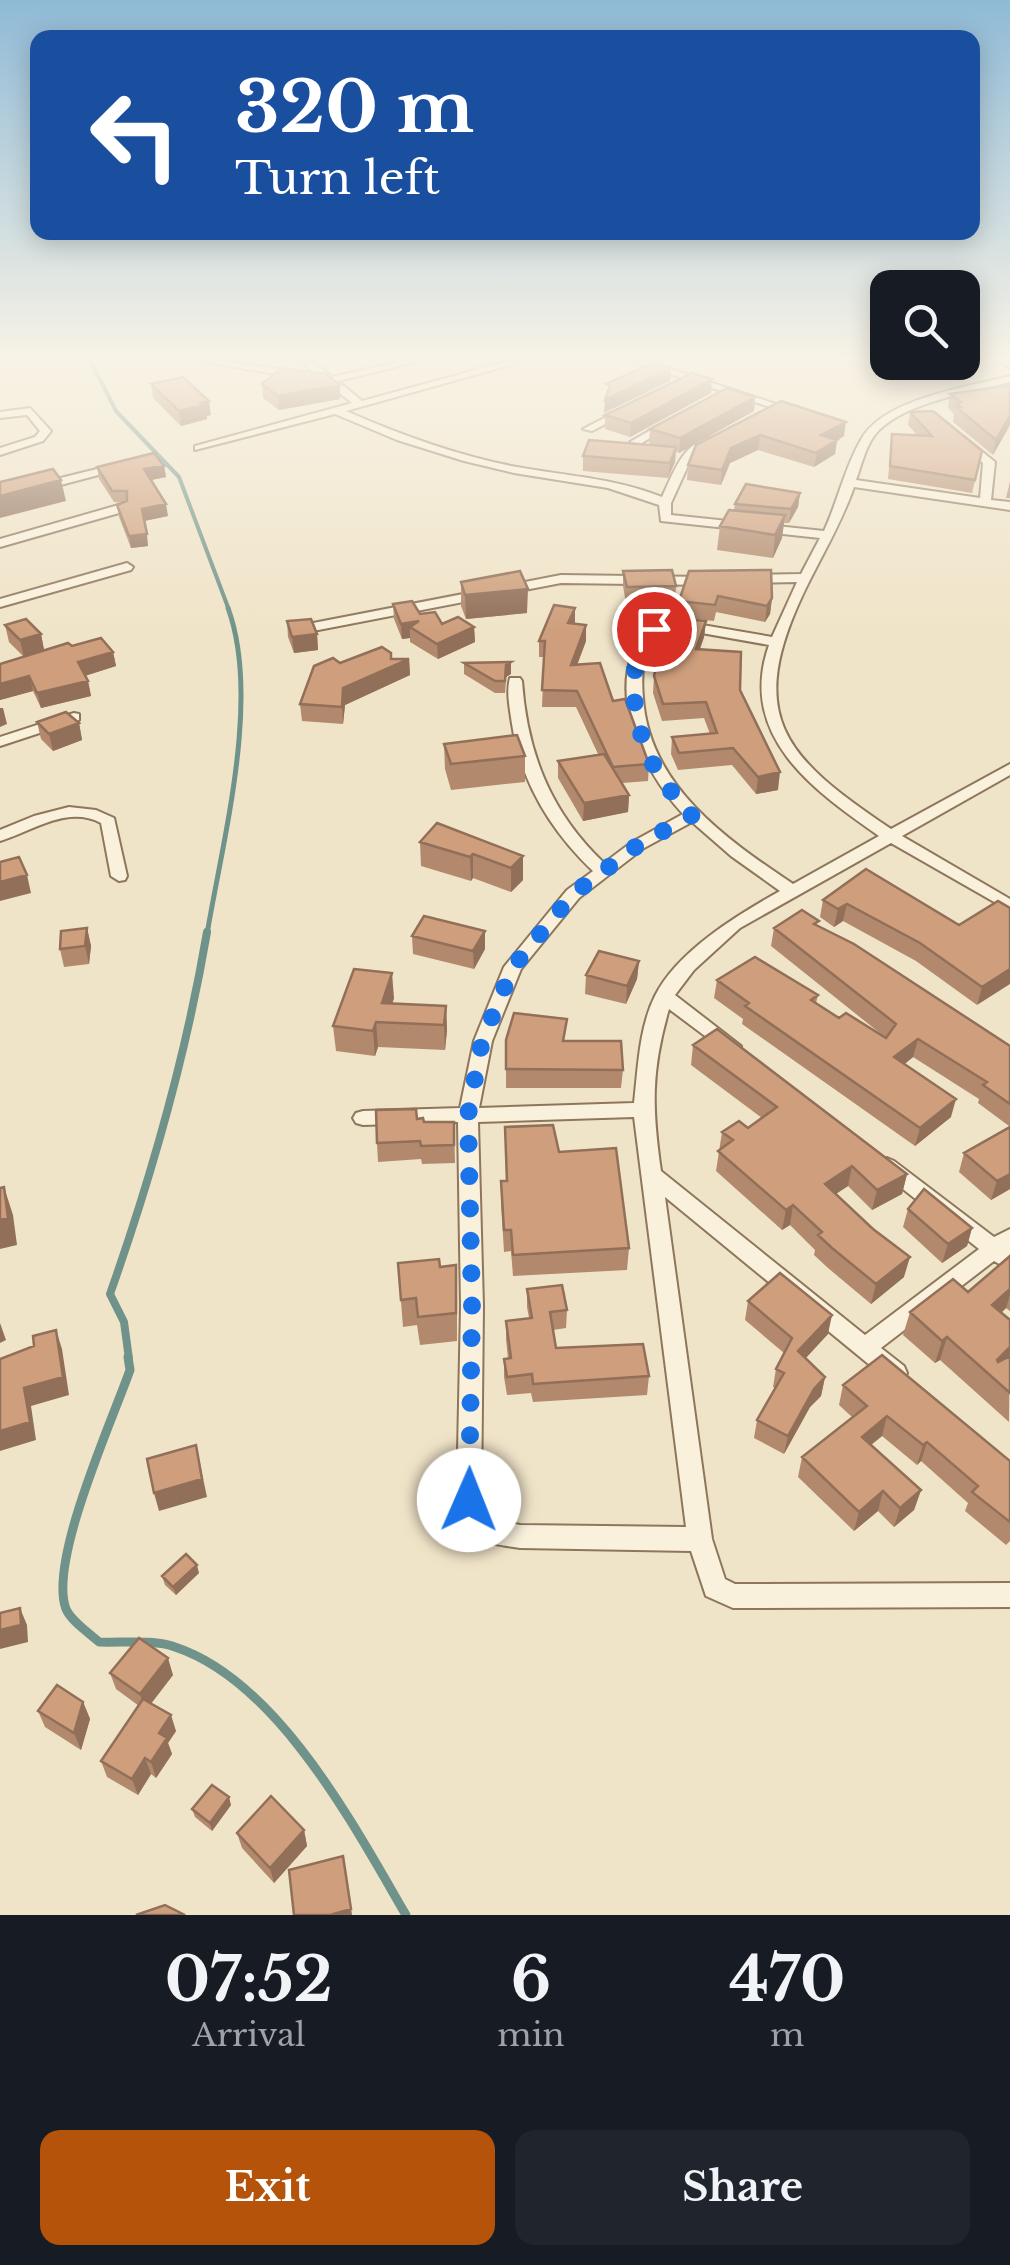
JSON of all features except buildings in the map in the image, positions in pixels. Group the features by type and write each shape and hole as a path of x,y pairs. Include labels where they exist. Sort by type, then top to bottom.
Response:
{"street":[{"path":"439,451 512,470 614,483 665,503"},
{"path":"692,451 665,503 663,514 672,520 829,535"},
{"path":"863,451 829,535 776,642 766,708 779,736 832,793 892,835 1010,906"},
{"path":"976,451 989,462 985,502"},
{"path":"0,498 116,467"},
{"path":"852,483 1010,506"},
{"path":"0,543 122,508"},
{"path":"0,603 127,567"},
{"path":"738,580 806,578"},
{"path":"308,628 561,579 720,580"},
{"path":"776,642 664,625 654,629 638,651 634,703 653,764 692,815 786,901"},
{"path":"515,681 516,713 542,797 564,834 603,871"},
{"path":"0,742 74,717"},
{"path":"1010,769 892,835 786,901 734,924 688,966 664,996 649,1047 643,1110 700,1539 715,1587 734,1596 1010,1595"},
{"path":"0,836 66,812 97,813 108,821 119,876"},
{"path":"692,815 638,845 573,894 513,967 482,1041 468,1115 472,1306 469,1500 477,1523 485,1530 524,1536 700,1539"},
{"path":"664,996 748,1058"},
{"path":"363,1118 643,1110"},
{"path":"865,1346 1005,1249 872,1154"},
{"path":"652,1174 908,1383"}],"waterway":[{"path":"155,451 179,477 229,610"},
{"path":"207,934 240,726 237,644 228,608"},
{"path":"129,1359 124,1322 110,1294 166,1115 207,932"},
{"path":"128,1357 130,1370 74,1526 63,1587 66,1609 99,1642 148,1642 175,1647 212,1665 247,1691 310,1760 406,1915"}],"route":[{"path":"469,1500 472,1306 468,1115 482,1041 513,967 573,894 638,845 692,815 653,764 634,703 638,651 654,629"}]}
